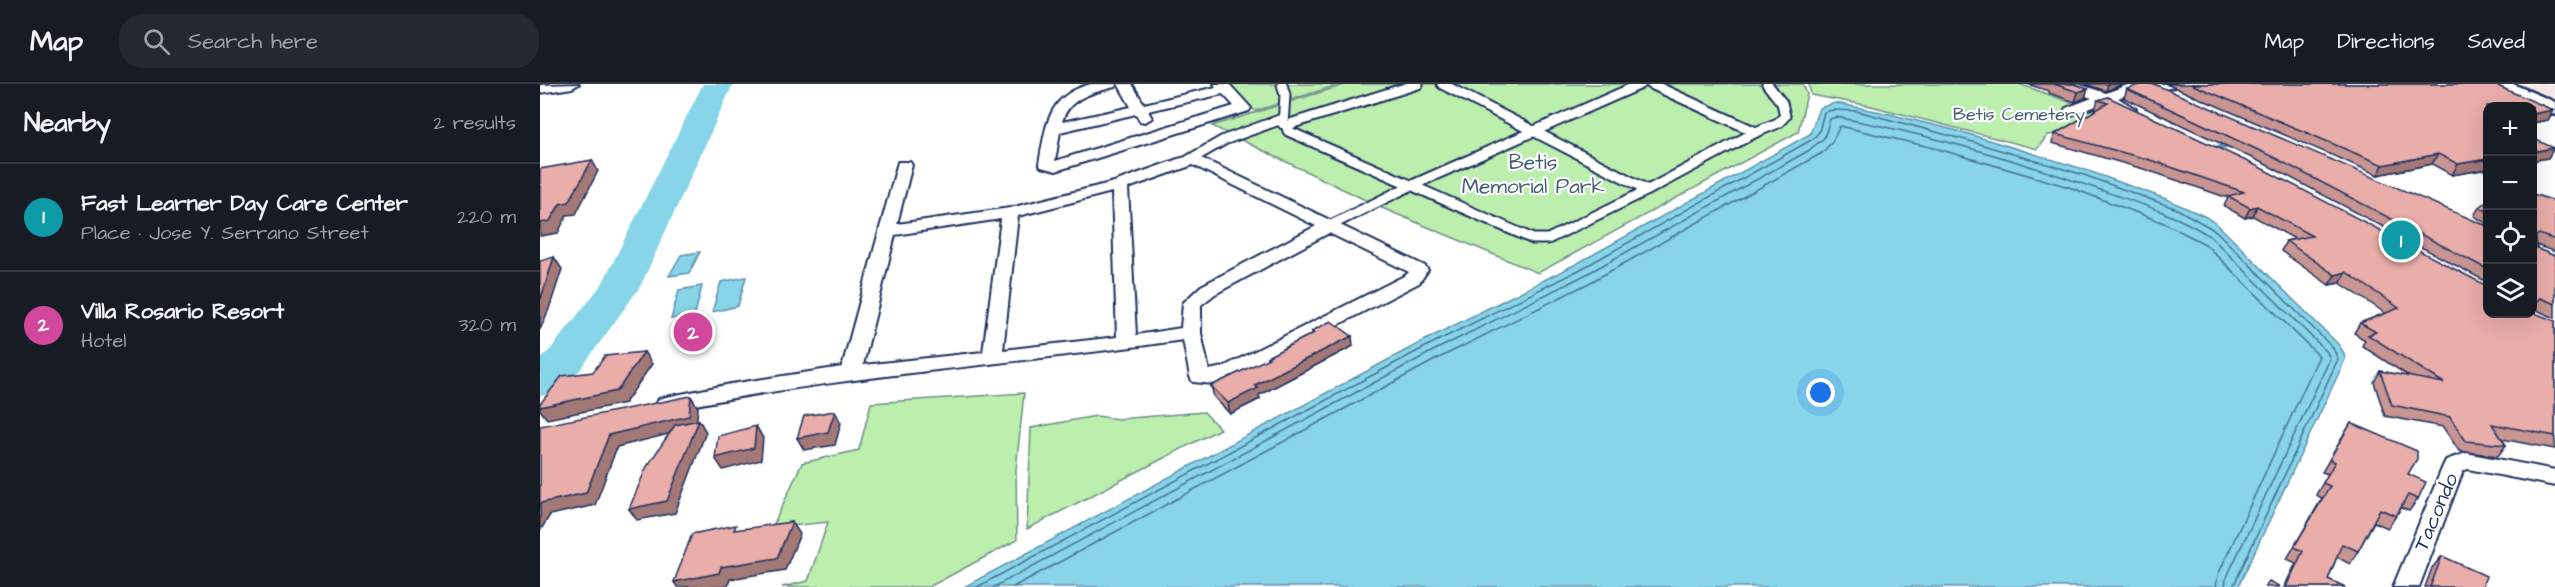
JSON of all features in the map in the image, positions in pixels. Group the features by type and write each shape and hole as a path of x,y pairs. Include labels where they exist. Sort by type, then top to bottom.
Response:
{"main road":[{"path":"2503,87 2555,109"}],"street":[{"path":"540,106 548,87 572,84"},
{"path":"1053,129 1223,87 1244,108 1056,166 1047,164 1053,129 1062,103 1075,93 1110,84"},
{"path":"1125,84 1154,134"},
{"path":"2064,84 2103,97 2145,117"},
{"path":"2071,111 2103,97 2159,87"},
{"path":"887,231 1010,213 1120,185 1189,160 1195,160 1419,270 1417,275 1230,372 1214,377 1200,376 1191,333 1192,303 1208,290 1329,226"},
{"path":"851,371 904,165"},
{"path":"1120,185 1127,343"},
{"path":"992,356 1010,213"},
{"path":"643,409 713,393 851,371 1127,343 1191,333"},
{"name":"Tacondo","path":"2406,587 2454,466 2466,461 2555,478"}],"lane":[{"path":"1282,84 1287,94 1285,123 1291,134 1533,239 1542,240 1648,190 1756,132 1778,123 1786,112 1779,98 1767,84"},
{"path":"1189,160 1224,140 1285,123 1293,123 1418,84"},
{"path":"1442,84 1648,190"},
{"path":"1329,226 1410,186 1537,132 1641,84"},
{"path":"1651,84 1753,128 1756,132"}],"shaded area":[{"path":"2508,84 2555,84 2555,106"}],"green space":[{"path":"1226,84 1341,84 1255,111"},
{"name":"Betis Memorial Park","path":"1347,84 1803,84 1807,94 1798,132 1538,273 1382,208 1212,126"},
{"name":"Betis Cemetery","path":"1809,84 2019,84 2098,112 2066,133 2048,135 2037,149 1871,106 1811,95"},
{"path":"1024,393 1016,470 1017,540 929,587 782,587 808,581 828,522 772,528 802,463 859,450 871,403"},
{"path":"1204,412 1220,429 1027,529 1031,428 1096,416 1118,419"}],"water":[{"path":"1835,103 1962,132 2083,169 2166,199 2206,217 2219,226 2338,344 2344,353 2345,360 2238,587 964,587 1427,339 1578,263 1810,134 1819,108"},
{"path":"700,252 689,273 669,276 681,255"},
{"path":"746,277 738,306 712,312 721,282"},
{"path":"702,286 695,314 671,319 679,290"}],"building":[{"path":"2054,84 2074,84 2088,89 2078,92"},
{"path":"2142,84 2154,84 2483,224 2483,267 2273,157 2127,89"},
{"path":"2191,84 2493,84 2535,102 2483,102 2483,160 2458,164 2438,154 2383,165"},
{"path":"2108,97 2259,167 2483,284 2483,318 2537,318 2537,314 2555,321 2555,436 2492,424 2506,445 2466,441 2450,417 2392,405 2380,371 2444,383 2368,335 2376,332 2360,323 2399,308 2346,272 2335,275 2286,241 2312,236 2257,206 2250,208 2228,196 2244,192 2150,160 2055,134 2108,103 2098,100"},
{"path":"2537,103 2553,110 2537,113"},
{"path":"2537,140 2554,148 2537,151"},
{"path":"592,160 569,202 560,204 550,221 540,223 540,169"},
{"path":"2537,196 2555,201 2555,240 2537,235"},
{"path":"2537,249 2555,256 2555,304 2540,298 2537,301"},
{"path":"554,257 541,298 540,301 540,261"},
{"path":"1331,321 1352,336 1255,385 1258,388 1228,403 1211,386 1269,358 1267,357 1314,333 1312,331"},
{"path":"644,352 617,391 540,407 562,376 593,372 605,356"},
{"path":"691,396 689,416 609,435 586,493 540,504 540,426"},
{"path":"835,411 828,432 797,438 804,416"},
{"path":"699,420 667,501 629,509 646,468 675,425"},
{"path":"2351,423 2417,451 2417,459 2408,474 2426,482 2418,499 2408,495 2396,516 2380,509 2358,551 2342,544 2328,579 2345,587 2286,587 2303,551 2294,547 2330,486 2323,483 2335,462 2329,460"},
{"path":"756,426 754,448 715,458 718,436"},
{"path":"792,522 777,558 721,567 719,573 674,582 692,534 736,525 734,530"},
{"path":"2442,556 2486,576 2483,587 2430,587"},
{"path":"2269,581 2280,587 2265,587"}],"waterway":[{"path":"540,382 565,360 620,287 718,84"},
{"path":"2210,150 2234,143"}],"place":[{"name":"Fast Learner Day Care Center","path":"2401,240"},
{"name":"Villa Rosario Resort","path":"693,332"}]}
